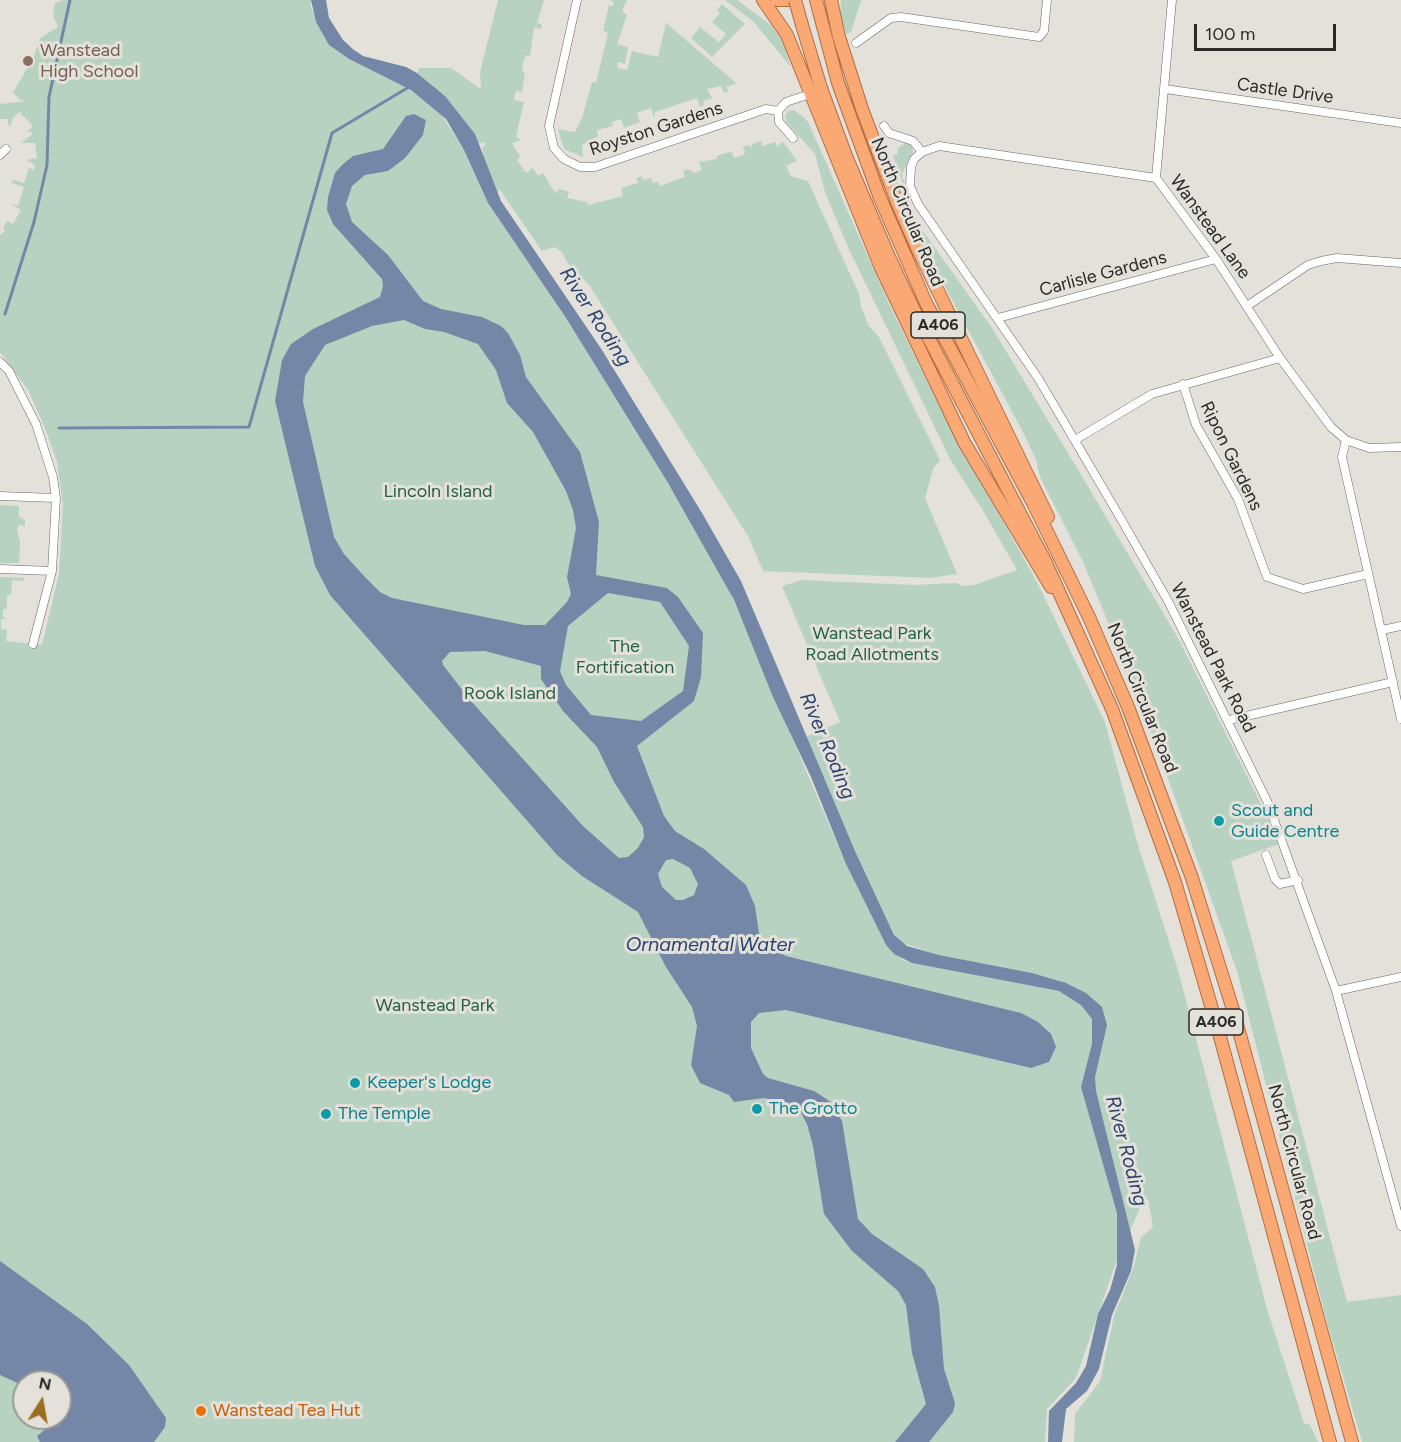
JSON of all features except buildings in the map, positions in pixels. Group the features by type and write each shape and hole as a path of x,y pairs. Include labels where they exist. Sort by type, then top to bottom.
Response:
{"highway":[{"name":"A406","path":"763,0 787,35 881,268 964,442 1035,565 1069,613"},
{"path":"777,0 795,0"},
{"name":"North Circular Road","path":"795,0 821,88 846,156 889,257 1069,613 1112,709 1175,882 1219,1033 1330,1442"},
{"name":"North Circular Road","path":"816,0 861,151 902,250 957,364 1034,504 1089,616 1128,707 1192,878 1234,1013 1353,1442"},
{"name":"A406","path":"831,0 839,37 858,98 897,202 943,303 1039,495 1089,616"}],"street":[{"name":"Royston Gardens","path":"577,0 549,126 554,148 564,159 580,166 595,167 766,109 778,111"},
{"path":"856,43 891,18 901,17 1039,37 1044,31 1047,0"},
{"path":"1156,178 1173,0"},
{"name":"Castle Drive","path":"1165,89 1401,123"},
{"path":"793,138 779,122 778,111 786,102 810,94"},
{"path":"884,126 890,133 914,141 922,152"},
{"name":"Wanstead Lane","path":"922,152 939,146 1156,178 1216,259 1280,358 1331,427 1346,440 1369,448 1401,447"},
{"name":"Wanstead Park Road","path":"922,152 911,166 910,186 914,195 998,318 1075,440 1167,601 1268,803 1298,880 1336,990 1401,1226"},
{"path":"1247,306 1308,265 1321,261 1337,258 1401,263"},
{"name":"Carlisle Gardens","path":"998,318 1216,259"},
{"path":"1075,440 1152,394 1280,358"},
{"path":"0,362 9,371 36,424 53,477 56,498 52,571 33,644"},
{"name":"Ripon Gardens","path":"1183,384 1196,425 1238,499 1267,577 1302,589 1368,574"},
{"path":"1346,440 1342,457 1401,719"},
{"path":"0,496 56,498"},
{"path":"0,569 52,571"},
{"path":"1382,630 1401,626"},
{"path":"1228,720 1393,682"},
{"path":"1266,855 1275,879 1280,884 1298,880"},
{"path":"1336,990 1401,977"}],"green space":[{"name":"Wanstead Park","path":"64,0 311,0 311,8 329,45 349,59 411,90 439,111 464,150 488,203 566,318 692,522 726,583 846,864 886,945 903,960 912,963 1059,991 1032,973 939,955 900,942 894,935 855,851 806,737 840,722 782,586 802,580 914,585 956,583 963,586 974,585 1017,570 951,461 847,245 825,192 815,154 786,122 785,116 788,111 794,110 808,122 890,306 941,410 1038,584 1105,722 1138,845 1178,970 1267,1309 1304,1423 1310,1425 1318,1442 1074,1442 1075,1414 1100,1381 1114,1316 1134,1266 1141,1237 1153,1227 1148,1199 1142,1203 1113,1271 1076,1378 1047,1409 1045,1442 0,1442 0,577 24,578 24,581 12,580 11,595 7,595 7,609 3,609 3,617 7,619 1,619 1,629 7,630 6,641 42,645 59,574 63,504 57,462 45,428 28,390 0,352 0,235 5,231 3,228 7,221 13,224 21,210 9,203 18,206 24,187 12,183 13,180 24,183 29,168 34,170 35,165 26,160 37,158 35,143 21,143 33,134 30,131 25,134 33,126 19,112 12,119 11,125 8,125 8,119 0,119 0,104 26,101 19,99 13,92 33,59 40,38 58,27 53,16 55,3"},
{"path":"498,0 544,0 537,23 542,24 541,29 534,27 530,56 526,55 523,63 522,72 525,73 522,92 516,91 514,100 524,102 516,137 521,140 512,143 520,157 517,160 526,173 533,168 538,176 543,173 555,193 559,189 569,192 567,198 587,202 588,205 623,196 621,188 638,183 636,178 642,176 643,180 651,178 653,183 658,182 660,186 685,177 683,171 688,169 694,173 702,170 699,162 717,159 717,156 732,152 734,158 745,154 743,147 749,145 751,149 752,144 761,141 763,146 775,142 777,146 783,142 797,161 786,166 791,176 808,181 859,294 861,307 869,326 879,337 940,460 933,469 925,498 957,574 931,578 763,571 748,536 589,285 569,265 561,251 555,247 542,251 500,190 497,192 484,160 482,147 485,146 485,142 478,144 474,134 445,96 417,73 419,68 451,68 481,89 480,72"},
{"path":"610,0 627,0 623,12 627,15 617,44 628,47 625,64 618,62 617,68 627,70 632,51 658,57 666,23 736,83 727,87 728,92 724,93 721,86 707,89 712,98 703,101 704,105 700,107 697,98 655,112 654,118 651,108 637,113 640,122 624,128 621,119 612,122 613,126 597,130 598,136 582,145 583,157 564,149 558,129 575,132 582,118 592,82 596,83 606,42 608,33 603,31 609,5 613,6 614,2"},
{"path":"725,0 737,0 771,25 784,44 790,66 753,21"},
{"path":"841,0 861,0 851,32 846,34 840,14"},
{"path":"722,4 745,24 712,57 691,38 700,27 719,42 726,34 712,22 720,13 717,10"},
{"path":"907,142 911,144 913,151 902,174 907,194 893,156 898,153 898,148"},
{"path":"908,210 992,328 1178,638 1273,828 1279,844 1231,861 1347,1302 1401,1295 1401,1442 1362,1442 1325,1315 1237,971 1134,684 1083,562 1040,477 1036,460 1023,432 931,261"},
{"path":"0,505 19,506 19,517 25,520 25,526 19,525 17,529 20,542 19,563 0,563"}],"water":[{"path":"311,0 326,0 329,18 343,40 354,50 363,56 406,67 417,73 445,96 475,134 501,201 602,350 741,581 855,851 894,935 907,946 939,955 1032,973 1066,983 1086,993 1102,1007 1107,1025 1095,1077 1096,1091 1135,1250 1131,1271 1112,1315 1099,1369 1087,1391 1066,1409 1062,1442 1048,1442 1049,1411 1076,1383 1086,1366 1098,1314 1110,1290 1117,1265 1117,1213 1081,1087 1092,1044 1092,1019 1081,1005 1059,991 912,963 894,954 886,945 846,864 811,777 773,697 734,600 668,483 566,318 488,203 464,150 446,119 411,90 349,59 329,45 316,22"},
{"name":"Ornamental Water","path":"414,114 426,120 423,135 405,158 388,171 365,175 352,186 346,204 352,222 388,255 423,301 441,309 482,317 501,326 508,333 520,355 526,377 580,452 599,522 596,575 667,588 678,597 703,633 701,677 694,701 637,746 664,816 675,831 704,849 746,885 755,906 759,933 766,945 786,956 1021,1013 1038,1022 1051,1034 1056,1047 1049,1062 1031,1068 786,1010 759,1013 751,1022 751,1048 763,1074 768,1078 814,1091 831,1102 842,1121 858,1219 872,1234 923,1269 935,1287 939,1306 944,1369 955,1403 953,1412 929,1442 895,1442 926,1404 912,1353 906,1305 898,1291 852,1251 824,1214 813,1146 807,1124 801,1113 792,1106 764,1098 734,1102 729,1095 700,1083 691,1065 697,1026 692,1007 666,967 638,912 582,876 557,855 330,595 315,566 275,401 282,360 291,344 313,329 380,297 382,279 333,224 327,210 328,197 335,173 342,165 353,156 383,149 406,116","holes":["404,320 425,329 444,332 478,344 496,370 507,403 533,432 566,491 573,510 576,528 567,577 571,594 567,602 545,625 524,625 392,598 380,592 365,577 344,554 334,537 303,402 305,376 325,345 372,326","608,593 660,602 689,646 683,691 641,721 591,715 566,685 560,671 568,626","485,651 541,666 541,679 563,711 597,747 614,782 643,827 644,837 638,848 628,857 619,858 583,826 471,701 443,665 442,661 450,652","673,859 690,868 698,884 694,895 683,900 676,900 662,887 658,874 666,860"]},
{"path":"0,1261 87,1324 129,1365 166,1418 165,1427 154,1442 40,1442 37,1436 44,1430 72,1430 72,1370 12,1370 12,1380 0,1375"}],"waterway":[{"path":"5,314 34,222 47,165 49,97 70,0"},
{"path":"59,428 249,427 332,133 409,87"}],"place":[{"name":"Wanstead High School","path":"28,61"},
{"name":"Scout and Guide Centre","path":"1219,821"},
{"name":"Keeper's Lodge","path":"355,1083"},
{"name":"The Grotto","path":"757,1109"},
{"name":"The Temple","path":"326,1114"},
{"name":"Wanstead Tea Hut","path":"201,1411"}],"water label":[{"name":"River Roding","path":"595,317"},
{"name":"River Roding","path":"827,746"},
{"name":"River Roding","path":"1126,1151"}],"park label":[{"name":"Lincoln Island","path":"438,492"},
{"name":"Wanstead Park Road Allotments","path":"872,644"},
{"name":"The Fortification","path":"625,657"},
{"name":"Rook Island","path":"510,694"}]}
